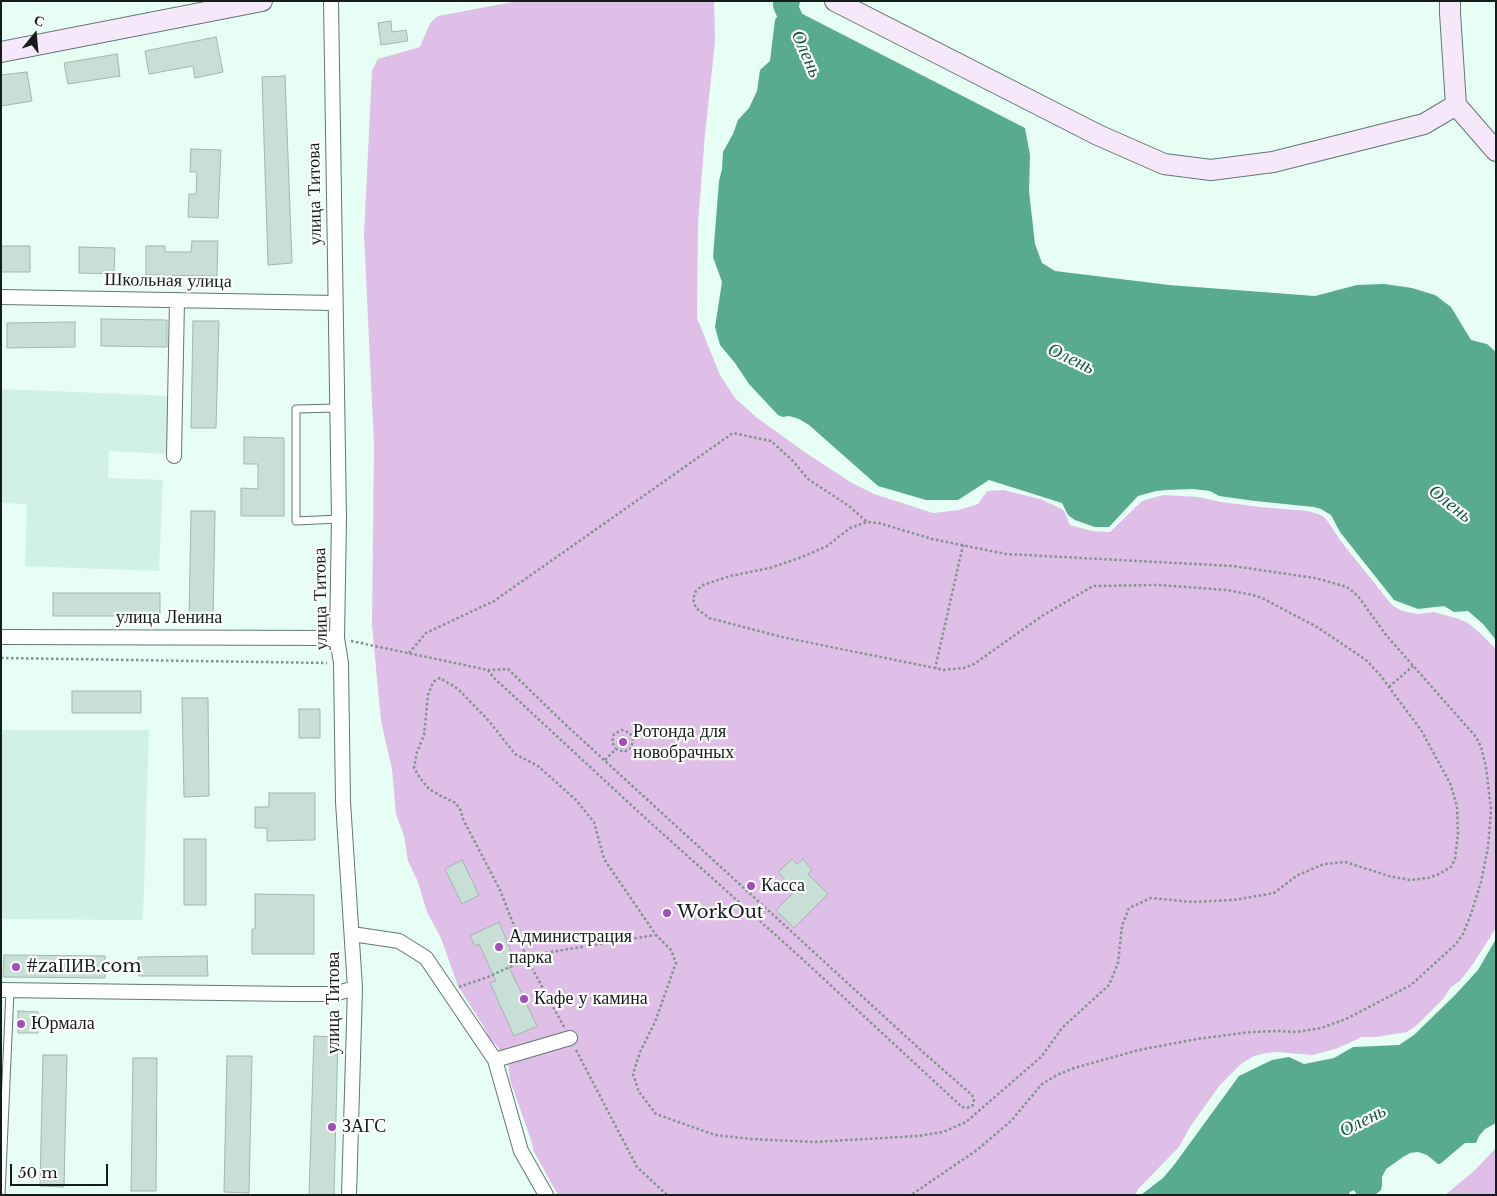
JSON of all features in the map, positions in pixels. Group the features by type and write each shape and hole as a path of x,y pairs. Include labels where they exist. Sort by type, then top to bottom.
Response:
{"main road":[{"path":"1,52 262,1"},
{"path":"835,1 1098,135 1164,164 1211,170 1273,162 1424,124 1456,105"},
{"path":"1450,1 1456,105 1496,151"}],"street":[{"name":"улица Титова","path":"331,1 339,519 337,638 341,663 343,802 355,988 349,1195"},
{"name":"Школьная улица","path":"1,297 335,303"},
{"path":"174,456 177,300"},
{"name":"улица Ленина","path":"1,636 337,638"},
{"path":"352,934 399,941 426,958 495,1060 522,1151 546,1195"},
{"path":"6,991 334,994 355,988"},
{"path":"495,1060 570,1038"}],"lane":[{"path":"337,408 296,409 296,521 339,519"},
{"path":"1,1195 6,991"}],"path":[{"path":"409,653 426,633 494,601 733,433 770,441 793,461 808,479 849,506 867,522"},
{"path":"667,1195 637,1167 527,958 500,890 456,803 429,788 414,768 424,734 428,695 433,682 440,678 458,689 490,721 515,754 538,766 576,800 594,822 604,859 656,935 672,950 676,963 655,1022 640,1052 633,1074 639,1092 656,1114 715,1135 752,1139 814,1142 918,1136 943,1132 966,1122 1042,1056 1062,1028 1109,985 1118,963 1122,926 1129,908 1151,898 1193,902 1234,900 1274,893 1298,875 1324,864 1345,862 1410,880 1428,878 1439,874 1451,867 1455,859 1458,834 1457,806 1450,783 1421,730 1366,660 1317,627 1262,598 1227,590 1159,585 1093,586 1042,616 974,664 964,668 944,670 772,635 709,618 696,608 693,599 696,591 703,586 730,576 770,568 802,557 827,546 850,528 867,522 879,523 932,539 1006,554 1233,566 1316,578 1347,587 1358,596 1386,635 1476,737 1481,747 1486,767 1491,810 1488,847 1481,882 1471,914 1463,934 1456,945 1411,985 1346,1019 1321,1028 1296,1032 1251,1032 1197,1039 1139,1050 1074,1068 1058,1075 1042,1084 1011,1121 977,1150 911,1195"},
{"path":"935,669 962,544"},
{"path":"337,638 488,670 508,669 924,1053 972,1095 974,1098 973,1105 966,1108 962,1107 643,816 493,677 488,670"},
{"path":"1,658 341,663"},
{"path":"1389,687 1413,666"},
{"path":"622,730 630,733 633,740 631,748 624,752 616,749 612,742 614,734 622,730"},
{"path":"605,760 616,749"},
{"path":"449,991 488,977 527,958 656,935"}],"shaded area":[{"path":"518,1 714,1 715,42 698,224 697,318 720,375 735,398 756,417 806,453 852,483 874,494 933,513 959,510 978,504 987,491 1004,490 1040,499 1060,508 1064,511 1070,525 1092,531 1110,532 1142,501 1163,495 1198,497 1260,507 1308,511 1324,517 1392,605 1402,611 1418,614 1434,612 1459,619 1468,623 1496,649 1496,928 1460,981 1451,987 1443,999 1417,1025 1407,1032 1376,1037 1362,1037 1338,1048 1313,1055 1278,1052 1254,1056 1241,1064 1220,1085 1190,1127 1179,1147 1138,1189 1135,1195 558,1195 533,1150 510,1080 508,1063 497,1046 489,1038 458,986 441,938 427,912 418,882 408,861 404,836 396,814 392,769 381,721 372,625 374,444 364,235 372,70 378,59 420,47 430,23 438,16"},
{"path":"1,389 172,396 169,454 109,451 108,478 163,480 159,571 25,566 27,504 1,503"},
{"path":"1,730 149,730 143,920 1,919"},
{"path":"1496,1148 1496,1195 1445,1195 1475,1170"}],"water":[{"path":"785,5 1025,128 1030,155 1029,191 1035,244 1042,263 1055,271 1169,285 1315,296 1357,285 1384,284 1412,288 1435,295 1451,307 1471,340 1487,344 1496,352 1496,640 1483,624 1468,611 1454,612 1444,606 1418,609 1394,600 1340,532 1331,515 1321,509 1219,496 1210,491 1193,489 1166,490 1138,496 1109,527 1095,527 1075,520 1068,515 1062,503 989,480 958,500 926,500 878,486 809,425 799,419 778,415 749,384 720,345 715,327 722,282 713,257 723,152 738,120 749,108 757,91 760,70 770,61 775,20"},
{"path":"1496,939 1496,1123 1485,1129 1476,1143 1465,1143 1440,1164 1427,1155 1418,1152 1410,1153 1386,1169 1382,1177 1381,1190 1375,1195 1357,1195 1354,1190 1348,1195 1141,1195 1163,1178 1174,1165 1239,1076 1272,1060 1289,1057 1304,1064 1334,1058 1353,1047 1399,1045 1414,1035 1478,970"}],"building":[{"path":"391,21 392,32 406,30 408,41 381,45 378,23"},
{"path":"216,37 223,72 195,78 193,66 149,74 145,51"},
{"path":"117,54 120,76 68,84 64,63"},
{"path":"27,72 32,101 1,106 1,75"},
{"path":"285,76 292,263 268,265 262,77"},
{"path":"191,149 221,150 218,218 188,217 189,194 196,194 197,172 190,172"},
{"path":"192,241 218,241 217,276 146,275 146,246 165,246 165,252 191,252"},
{"path":"1,246 30,246 30,272 1,272"},
{"path":"79,247 115,248 114,274 79,273"},
{"path":"101,319 167,320 167,347 101,346"},
{"path":"193,321 219,321 216,428 191,428"},
{"path":"75,322 75,347 7,348 7,323"},
{"path":"244,437 284,438 284,516 241,516 241,488 258,489 258,464 244,464"},
{"path":"191,511 215,511 213,621 189,621"},
{"path":"53,593 160,593 160,616 53,616"},
{"path":"72,691 141,691 141,713 72,713"},
{"path":"182,698 208,698 209,796 184,797"},
{"path":"299,709 320,709 320,738 299,738"},
{"name":"Ротонда для новобрачных","path":"623,736 629,742 623,748 617,742"},
{"path":"269,793 315,793 315,840 267,841 267,828 255,828 255,807 269,807"},
{"path":"184,839 206,839 206,905 184,905"},
{"path":"792,859 797,864 803,859 812,870 808,874 828,894 794,928 776,910 795,891 778,872"},
{"path":"462,860 479,895 462,904 445,869"},
{"path":"255,894 314,895 314,954 252,954 252,929 255,929"},
{"path":"499,922 514,959 507,963 537,1026 514,1036 490,983 496,981 479,944 475,946 470,936"},
{"path":"4,955 105,956 105,978 3,977"},
{"path":"207,956 208,976 139,976 138,957"},
{"path":"18,1011 38,1012 38,1033 18,1033"},
{"path":"314,1036 338,1037 334,1195 309,1195"},
{"path":"43,1055 67,1055 64,1187 40,1186"},
{"path":"227,1056 252,1056 249,1193 224,1192"},
{"path":"133,1058 157,1058 156,1191 131,1191"}],"waterway":[{"name":"Олень","path":"788,1 785,5 798,34"}],"place":[{"name":"Ротонда для новобрачных","path":"623,742"},
{"name":"Касса","path":"751,886"},
{"name":"WorkOut","path":"667,913"},
{"name":"Администрация парка","path":"499,947"},
{"name":"#zaПИВ.com","path":"16,967"},
{"name":"Кафе у камина","path":"524,999"},
{"name":"Юрмала","path":"21,1024"},
{"name":"ЗАГС","path":"332,1127"}]}
